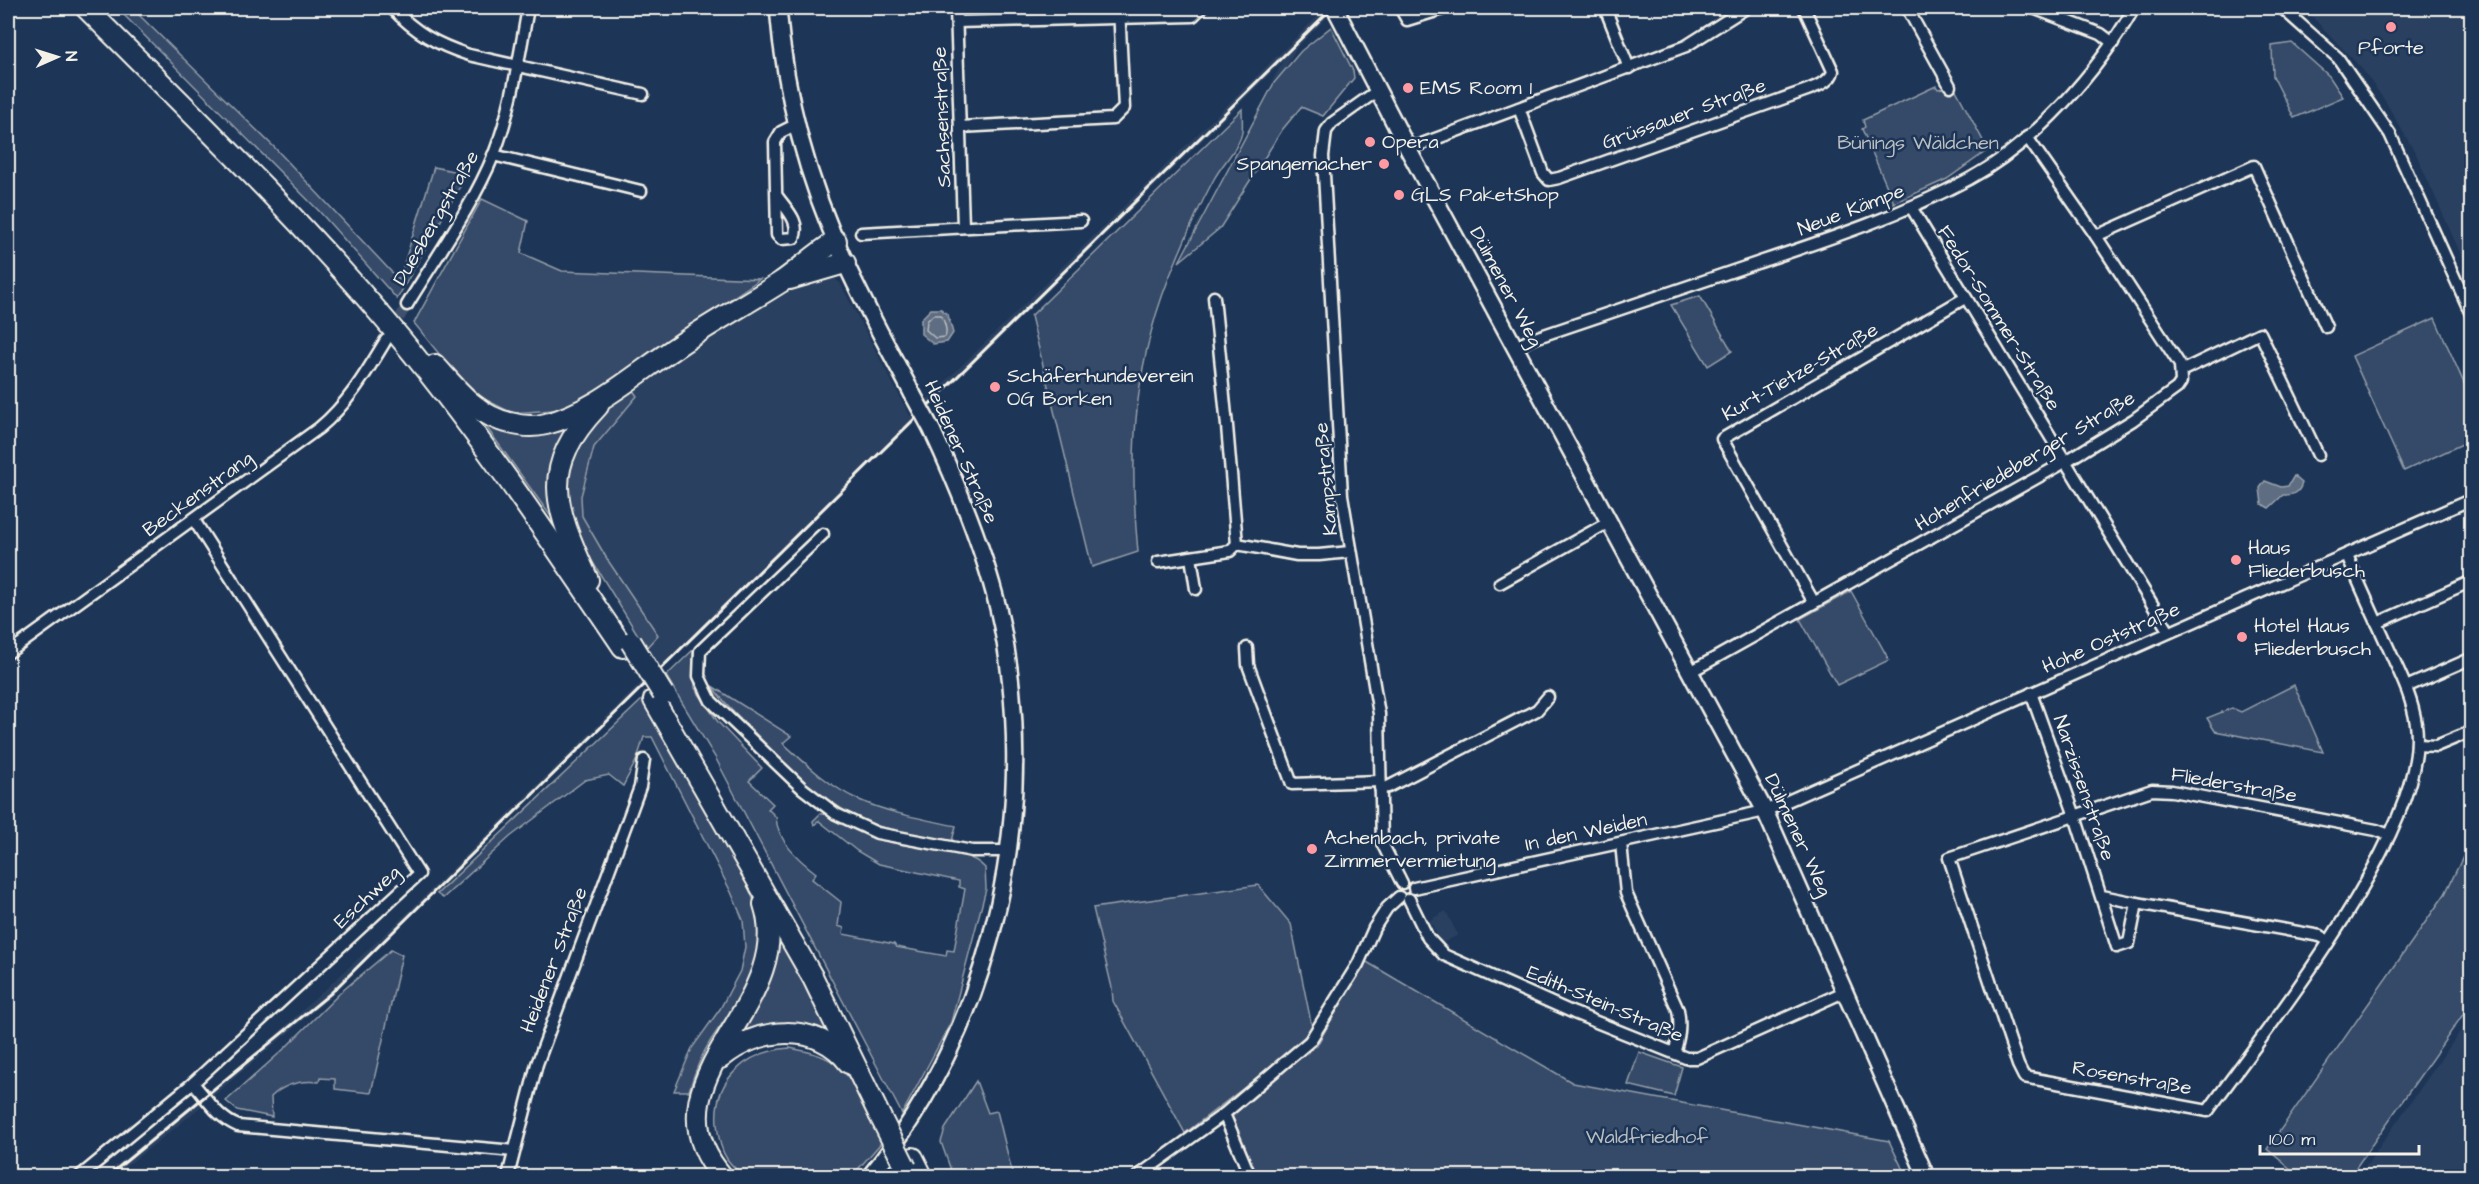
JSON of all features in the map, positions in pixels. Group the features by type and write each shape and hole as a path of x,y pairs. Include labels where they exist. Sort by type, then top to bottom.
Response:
{"highway":[{"path":"86,8 303,227 387,323 499,465 627,645"},
{"path":"99,8 312,221 413,341 469,401 507,423 526,426 544,424 563,418 608,395 673,348 782,281 836,241"},
{"path":"782,281 845,263"},
{"path":"413,341 588,580 756,855 836,1000 883,1110"},
{"path":"588,580 563,521 557,494 558,480 568,442 582,422 608,395"},
{"path":"659,697 813,978 912,1170"},
{"path":"722,1176 701,1143 697,1127 697,1108 708,1070 741,1018 768,956 770,933 768,914 748,863"},
{"path":"708,1070 735,1046 753,1038 777,1032 814,1038 834,1048 846,1059 883,1110"}],"street":[{"path":"392,8 422,35 444,47 469,55 643,94"},
{"name":"Duesbergstraße","path":"407,305 472,197 493,155 508,111 528,8"},
{"name":"Heidener Straße","path":"778,8 785,64 797,124 813,181 845,263 932,430 973,526 987,568 1004,640 1014,729 1008,851 993,927 976,986 955,1037 916,1111 887,1156 870,1176"},
{"name":"Sachsenstraße","path":"956,8 963,226"},
{"path":"957,22 1119,12 1193,16 1201,8"},
{"name":"Dülmener Weg","path":"1335,8 1408,149 1765,811 1926,1176"},
{"path":"1400,8 1407,20 1446,8"},
{"path":"1605,8 1629,68"},
{"path":"1408,149 1686,46 1746,8"},
{"name":"Grüssauer Straße","path":"1519,108 1543,173 1549,180 1559,178 1810,89 1828,80 1833,71 1804,8"},
{"path":"1907,8 1950,86"},
{"path":"2033,8 2101,34 2113,43"},
{"name":"Neue Kämpe","path":"1516,348 1529,340 1829,239 1911,207 1971,178 2027,137 2065,101 2113,43 2134,8"},
{"path":"2282,8 2338,58 2390,134 2472,316"},
{"path":"960,127 1113,119 1124,108 1119,12"},
{"name":"Kampstraße","path":"1377,91 1332,123 1326,131 1323,156 1342,495 1379,714 1382,843 1402,883"},
{"path":"777,196 775,142 781,132 797,124"},
{"path":"2027,137 2097,236 2180,365 2181,371 2260,333 2318,454"},
{"path":"493,155 641,191"},
{"path":"2097,236 2254,166 2326,327"},
{"name":"Fedor-Sommer-Straße","path":"1911,207 2169,632"},
{"path":"861,233 1081,221"},
{"path":"1158,562 1230,551 1237,544 1214,297"},
{"name":"Kurt-Tietze-Straße","path":"1813,602 1722,439 1965,298"},
{"name":"Beckenstrang","path":"8,652 194,520 336,414 352,394 386,340"},
{"name":"Hohenfriedeberger Straße","path":"1690,672 1990,506 2133,420 2177,388 2181,382 2181,371"},
{"name":"Hohe Oststraße","path":"1765,811 2472,500"},
{"name":"Eschweg","path":"80,1176 193,1083 419,874 194,520"},
{"path":"1500,583 1609,522"},
{"path":"823,534 700,651 699,676 711,701 802,788 836,814 877,833 972,851 1008,851"},
{"path":"1237,544 1297,555 1350,552"},
{"name":"Rosenstraße","path":"2075,816 1949,858 2018,1065 2024,1077 2208,1111 2329,941 2380,855 2404,804 2413,775 2417,745 2416,724 2406,687 2347,555"},
{"path":"1191,557 1196,589"},
{"path":"2377,623 2472,581"},
{"path":"1247,648 1248,665 1292,784 1380,784 1388,787 1537,710 1548,697"},
{"path":"2406,687 2472,658"},
{"name":"Narzissenstraße","path":"2031,693 2075,816 2117,947 2129,943 2137,903"},
{"path":"2417,745 2436,746 2472,731"},
{"name":"Heidener Straße","path":"508,1176 537,1064 640,787 644,760"},
{"name":"Fliederstraße","path":"2075,816 2152,790 2172,790 2376,830 2389,835"},
{"name":"In den Weiden","path":"1414,888 1765,811"},
{"path":"1621,843 1626,893 1678,1010 1679,1039 1674,1053"},
{"path":"1138,1176 1224,1114 1310,1041 1353,973 1374,928 1387,908 1404,898 1413,896 1414,888 1411,884 1402,883 1397,889 1404,898"},
{"path":"2102,896 2320,936 2329,941"},
{"name":"Edith-Stein-Straße","path":"1404,898 1428,938 1444,955 1686,1058 1697,1058 1846,991"},
{"path":"193,1083 217,1112 228,1122 238,1126 514,1151"},
{"path":"1224,1114 1250,1176"}],"shaded area":[{"path":"1326,8 1337,8 1297,47 1283,72 1271,83 1283,61 407,919 334,994 180,1124 114,1176 103,1176 265,1045 404,916 658,666 646,648 658,634 607,559 582,516 581,496 594,447 622,412 633,389 718,330 795,285 813,280 835,279 840,283 910,416"},
{"path":"2304,8 2471,8 2471,277 2416,154 2385,101 2362,69"},
{"path":"1446,911 1458,935 1441,944 1430,920"},
{"path":"2471,1016 2471,1176 2359,1176"}],"green space":[{"path":"117,8 131,8 137,13 275,148 399,280 434,167 467,174 397,299 319,211"},
{"path":"1331,27 1353,71 1354,78 1323,116 1301,107 1282,130 1220,228 1179,262 1274,83 1301,51"},
{"path":"2292,43 2329,76 2343,97 2294,118 2273,76 2272,46"},
{"name":"Bünings Wäldchen","path":"1936,86 1938,89 1943,88 1951,92 1956,90 1988,150 1947,179 1894,203 1862,129 1865,127 1863,120"},
{"path":"1242,109 1240,138 1214,179 1194,220 1162,297 1151,333 1143,368 1135,440 1134,477 1138,552 1092,567 1031,316"},
{"path":"482,199 528,221 521,253 562,271 760,279 567,409 512,413 469,391 414,323"},
{"path":"1700,296 1732,351 1708,366 1671,305"},
{"path":"2435,318 2471,399 2471,440 2404,471 2352,356"},
{"path":"632,389 637,396 594,447 581,496 582,516 607,559 658,635 646,648 574,532 564,485 574,446 607,408"},
{"path":"482,421 571,421 556,516 552,518"},
{"path":"1851,591 1889,660 1837,685 1800,619"},
{"path":"693,650 695,688 718,722 762,768 749,781 773,804 768,809 776,817 780,834 796,856 816,873 812,879 841,902 838,926 844,928 843,934 946,956 947,950 954,951 965,889 959,887 959,881 879,864 857,851 819,821 814,825 813,821 820,814 826,814 858,830 891,842 955,853 977,861 985,868 986,889 951,1022 902,1114 715,757 666,676"},
{"path":"2294,685 2323,752 2215,731 2207,718 2232,708 2241,712"},
{"path":"712,686 791,736 783,743 837,788 881,808 956,826 952,841 884,828 842,809 812,788 785,763 728,706"},
{"path":"644,698 741,866 760,919 761,937 755,969 740,998 707,1046 689,1091 674,1091 692,1048 720,1009 740,971 745,947 743,920 652,737 644,737 637,759 623,786 609,775 585,780 510,837 443,898 437,894"},
{"path":"2471,840 2471,1003 2350,1176 2299,1176 2267,1149 2445,894"},
{"path":"1258,885 1291,924 1312,1027 1296,1048 1185,1133 1113,1001 1093,908"},
{"path":"777,933 836,1038 729,1044 763,992 773,966"},
{"path":"391,950 402,955 371,1093 335,1089 335,1079 320,1078 319,1082 293,1084 281,1089 271,1097 272,1117 237,1110 226,1101 285,1048 341,992"},
{"name":"Waldfriedhof","path":"1365,961 1573,1083 1889,1141 1906,1176 1255,1176 1229,1114 1317,1045"},
{"path":"790,1048 819,1055 834,1063 850,1079 868,1111 881,1143 852,1176 743,1176 730,1163 721,1147 717,1108 727,1081 747,1061 775,1050"},
{"path":"1639,1052 1682,1067 1674,1096 1628,1085"},
{"path":"976,1081 988,1113 997,1111 1013,1176 953,1176 941,1142 945,1129"}],"water":[{"path":"931,309 941,309 948,315 953,333 947,342 933,344 921,334 921,319"},
{"path":"2294,476 2302,483 2297,492 2283,495 2269,508 2262,504 2260,488 2265,481 2281,487 2288,486"}],"tunnel":[{"path":"392,331 407,305"}],"railway":[{"path":"108,1176 331,993 1332,8"}],"place":[{"name":"Pforte","path":"2391,27"},
{"name":"EMS Room 1","path":"1408,88"},
{"name":"Opera","path":"1370,142"},
{"name":"Spangemacher","path":"1384,164"},
{"name":"GLS PaketShop","path":"1399,195"},
{"name":"Schäferhundeverein OG Borken","path":"995,387"},
{"name":"Haus Fliederbusch","path":"2236,560"},
{"name":"Hotel Haus Fliederbusch","path":"2242,637"},
{"name":"Achenbach, private Zimmervermietung","path":"1312,849"}]}
